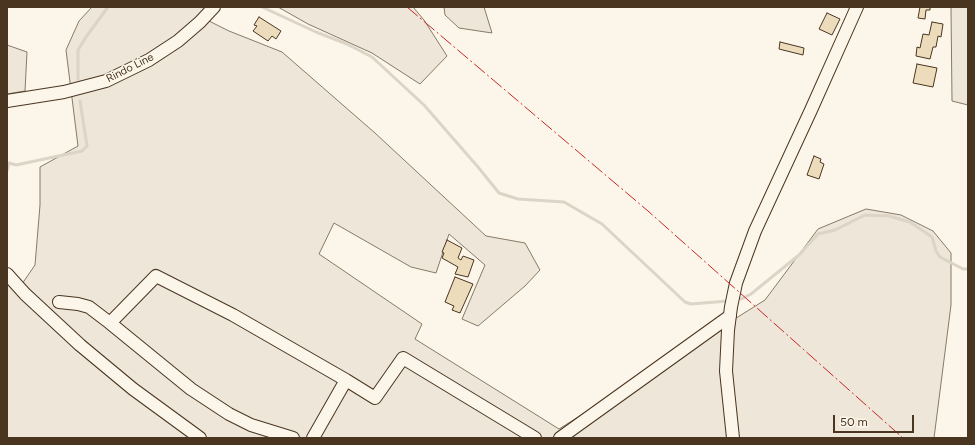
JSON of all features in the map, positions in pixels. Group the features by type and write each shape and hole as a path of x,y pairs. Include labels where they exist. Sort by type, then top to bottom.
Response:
{"street":[{"name":"Rindo Line","path":"7,101 64,92 106,81 149,60 178,41 200,22 214,7"},
{"path":"733,438 726,371 730,316 736,283 755,231 812,110 857,7"},
{"path":"7,274 25,294 80,345 133,388 200,438"},
{"path":"110,322 156,276 233,315 375,398 403,358 535,438"},
{"path":"59,302 89,307 110,322 191,389 229,414 251,425 293,438"},
{"path":"560,438 730,316"},
{"path":"313,438 346,380"}],"shaded area":[{"path":"92,7 219,7 209,21 229,31 282,52 375,133 486,236 525,243 540,270 525,286 478,326 462,319 485,265 449,234 436,273 411,267 334,223 319,254 422,324 415,339 559,429 765,300 818,229 866,209 901,215 933,231 951,253 951,305 934,438 7,438 7,272 22,284 35,265 40,205 40,167 78,146 66,50 79,21"},
{"path":"278,7 413,7 424,20 447,56 420,84 372,53 308,24"},
{"path":"444,7 484,7 492,33 459,28 445,15"},
{"path":"951,7 968,7 968,105 952,101"},
{"path":"7,45 27,52 25,91 7,94"}],"building":[{"path":"920,7 930,7 930,10 926,10 925,19 918,18"},
{"path":"827,13 840,19 832,35 819,29"},
{"path":"259,17 281,31 276,39 272,36 268,41 253,31 257,26 254,25"},
{"path":"932,22 943,24 941,37 938,36 936,47 933,47 930,59 916,56 917,47 920,48 923,34 929,35"},
{"path":"780,42 804,48 803,55 779,49"},
{"path":"917,64 937,68 933,87 913,83"},
{"path":"814,156 821,159 820,162 824,164 819,179 807,175"},
{"path":"447,240 462,248 458,258 461,260 463,256 474,260 468,277 455,274 458,267 442,258 444,253 442,252"},
{"path":"455,277 473,284 460,313 452,310 454,306 445,302"}],"waterway":[{"path":"78,79 78,50 108,7"},
{"path":"262,7 316,32 347,44 372,57 424,105 499,193 518,199 564,202 602,224 685,302 691,304 728,301"},
{"path":"7,171 9,163 16,165 82,151 87,146 80,101"},
{"path":"741,299 751,294 799,255 818,234 835,230 865,215 889,216 910,222 932,237 936,251 940,257 963,269 968,269"}],"power":[{"path":"407,7 648,211 903,438"}]}
